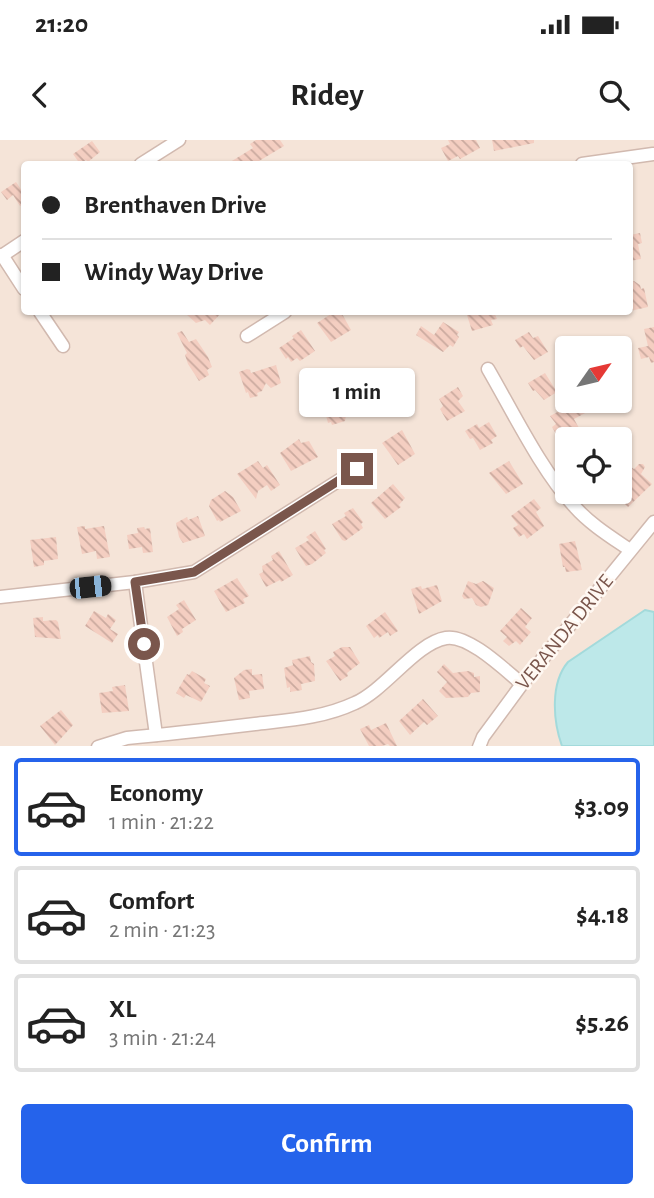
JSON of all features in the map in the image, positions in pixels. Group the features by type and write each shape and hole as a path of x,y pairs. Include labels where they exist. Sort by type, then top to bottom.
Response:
{"street":[{"path":"146,161 179,140"},
{"path":"609,161 654,156 651,140"},
{"path":"21,242 1,256 21,285"},
{"path":"42,315 63,346"},
{"path":"247,336 280,315"},
{"path":"488,369 552,477 575,507 601,530 630,550"},
{"path":"0,597 135,582 194,572 357,469"},
{"name":"VERANDA DRIVE","path":"479,746 482,737 522,684 654,522"},
{"path":"135,582 156,735"},
{"path":"101,746 127,738 321,716 356,703 383,684 428,645 447,638 461,640 482,652 522,684"}],"shaded area":[{"path":"0,140 654,140 654,746 0,746"}],"water":[{"path":"645,610 654,612 654,746 562,746 555,702 562,671 568,662"}],"building":[{"path":"256,140 280,140 284,146 259,161 232,161 253,148 250,144"},
{"path":"448,140 476,140 480,148 460,159 458,156 448,161 441,148 450,144"},
{"path":"492,140 534,140 534,143 494,151"},
{"path":"92,141 100,152 89,161 78,161 73,154"},
{"path":"16,182 21,190 21,205 13,195 7,200 1,192"},
{"path":"640,233 642,243 638,244 641,259 633,260 633,234"},
{"path":"633,281 640,285 641,289 644,288 648,307 633,310"},
{"path":"187,315 219,315 210,325 205,320 196,323"},
{"path":"329,315 343,315 351,330 331,342 317,323"},
{"path":"467,315 495,315 497,319 491,320 493,325 472,331"},
{"path":"443,322 459,332 459,337 453,347 450,345 443,352 416,335 421,326 434,335"},
{"path":"654,327 654,362 651,363 649,357 641,359 638,348 648,346 644,329"},
{"path":"301,330 315,351 300,361 297,358 291,362 279,348"},
{"path":"182,331 189,342 196,339 212,367 207,370 209,375 199,381 188,364 185,355 187,353 177,333"},
{"path":"529,332 533,338 538,336 548,352 534,360 515,340"},
{"path":"276,365 281,383 271,388 266,383 262,391 257,393 258,396 250,398 239,372 247,369 251,373"},
{"path":"545,373 555,393 544,400 528,383"},
{"path":"458,387 463,396 458,401 465,411 447,421 440,409 443,406 439,399"},
{"path":"341,398 342,402 352,399 356,412 346,415 345,421 332,425 331,422 328,423 324,408 329,407 328,403"},
{"path":"556,413 585,413 574,419 578,427 555,427 555,432 552,427 556,424 550,416"},
{"path":"489,422 497,436 491,440 493,443 480,450 465,431 477,424 479,428"},
{"path":"402,430 415,454 398,465 382,443"},
{"path":"299,439 301,443 309,441 318,457 291,471 280,453"},
{"path":"258,461 263,468 267,465 280,485 271,491 267,485 258,491 256,499 237,474"},
{"path":"509,461 523,484 506,494 489,473"},
{"path":"643,464 645,467 641,474 652,484 632,503 632,468"},
{"path":"393,484 405,498 399,505 401,507 385,519 371,503"},
{"path":"225,491 233,497 241,511 220,522 209,506 211,500"},
{"path":"534,499 541,508 536,512 544,526 527,539 524,534 519,537 513,528 518,525 511,516"},
{"path":"353,508 363,522 363,528 345,541 332,524 346,516 344,513"},
{"path":"198,516 205,536 183,543 176,523 187,517 188,520"},
{"path":"85,526 85,529 104,526 110,557 97,559 96,551 82,554 77,527"},
{"path":"137,528 150,528 153,552 143,553 142,547 129,549 127,535 138,533"},
{"path":"315,531 326,553 306,566 295,548 309,540 306,537"},
{"path":"56,537 58,559 44,561 44,565 34,567 30,540"},
{"path":"575,541 582,570 566,572 559,544"},
{"path":"279,551 293,575 266,587 259,574 263,572 262,566 273,560 271,556"},
{"path":"237,578 249,596 243,599 245,603 226,612 214,591"},
{"path":"468,581 476,584 483,581 494,588 488,605 481,607 476,605 472,598 464,599 462,596"},
{"path":"437,585 442,601 419,614 411,589"},
{"path":"184,600 196,620 182,629 183,632 177,636 167,617 179,609 176,605"},
{"path":"521,608 532,618 525,627 531,632 520,645 516,641 509,646 503,641 507,637 500,631"},
{"path":"94,611 106,618 108,614 116,620 110,629 118,634 112,643 85,626"},
{"path":"385,612 398,631 390,636 388,632 374,638 366,626"},
{"path":"43,617 43,621 58,622 61,639 35,637 33,618"},
{"path":"342,647 350,647 360,663 340,681 326,661 335,656 333,652"},
{"path":"310,656 314,664 315,681 301,684 302,690 290,692 284,668 293,665 292,660"},
{"path":"444,664 453,673 468,671 474,673 474,677 480,676 480,692 471,693 468,697 446,698 439,691 447,682 437,672"},
{"path":"252,669 252,675 262,674 264,689 249,691 250,698 239,700 234,678 244,670"},
{"path":"192,671 206,679 204,683 210,686 201,702 176,693 187,674"},
{"path":"125,685 129,711 102,713 99,693 113,691 112,687"},
{"path":"423,699 438,716 427,725 424,722 410,735 399,721"},
{"path":"61,710 73,725 55,745 40,726"},
{"path":"386,723 397,746 369,746 360,729 369,725 371,730"}],"route":[{"path":"144,644 135,582 187,574 203,568 357,469"}]}
